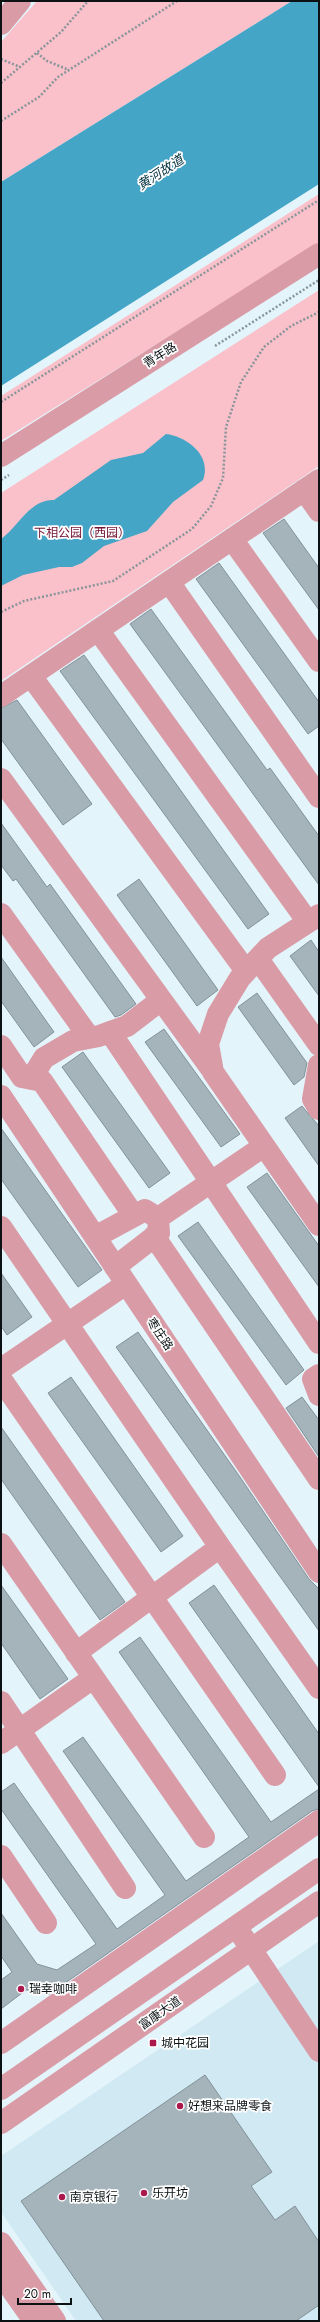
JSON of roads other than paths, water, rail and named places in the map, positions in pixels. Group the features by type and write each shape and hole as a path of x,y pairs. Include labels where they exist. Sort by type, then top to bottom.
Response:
{"street":[{"path":"1,24 20,1"},
{"name":"青年路","path":"1,456 319,254"},
{"name":"青年路","path":"1,469 239,317 319,269"},
{"path":"1,696 312,485 319,511"},
{"path":"232,539 319,662"},
{"path":"169,582 319,796"},
{"path":"98,630 314,919 268,948 252,965 218,1014 208,1044 213,1072"},
{"path":"31,676 252,965 319,1045"},
{"path":"1,779 318,1220"},
{"path":"1,914 100,1035 211,1182 319,1343"},
{"path":"31,1078 44,1058 73,1041 100,1035 127,1026 161,1000"},
{"path":"1,1046 22,1077 42,1081 134,1216"},
{"path":"319,1065 313,1099 319,1108"},
{"name":"枣庄路","path":"1,1096 319,1572"},
{"path":"1,1368 67,1324 120,1276 156,1227 211,1182 264,1146"},
{"path":"95,1238 145,1210 319,1479"},
{"path":"1,1227 220,1547 319,1688"},
{"path":"319,1375 313,1379 319,1395"},
{"path":"1,1379 274,1775"},
{"path":"1,1544 204,1838"},
{"path":"76,1653 220,1547"},
{"path":"1,1743 93,1678"},
{"path":"1,1702 125,1888"},
{"path":"1,2042 319,1821"},
{"path":"1,1856 46,1923"},
{"path":"2,2087 319,1869"},
{"name":"富康大道","path":"1,2123 319,1902"},
{"path":"236,1926 319,2051"},
{"path":"1,2243 55,2321"},
{"path":"1,2274 34,2321"}],"water":[{"name":"黄河故道","path":"292,1 319,1 319,184 1,386 1,182"},
{"path":"166,434 182,439 196,449 204,463 205,471 203,480 173,502 147,531 104,546 82,563 72,567 59,567 23,575 1,586 1,539 31,509 38,504 54,500 111,460 143,453"}],"place":[{"name":"瑞幸咖啡","path":"21,1989"},
{"name":"城中花园","path":"153,2043"},
{"name":"好想来品牌零食","path":"180,2106"},
{"name":"乐开坊","path":"144,2193"},
{"name":"南京银行","path":"62,2197"}],"park label":[{"name":"下相公园（西园）","path":"82,533"}]}
